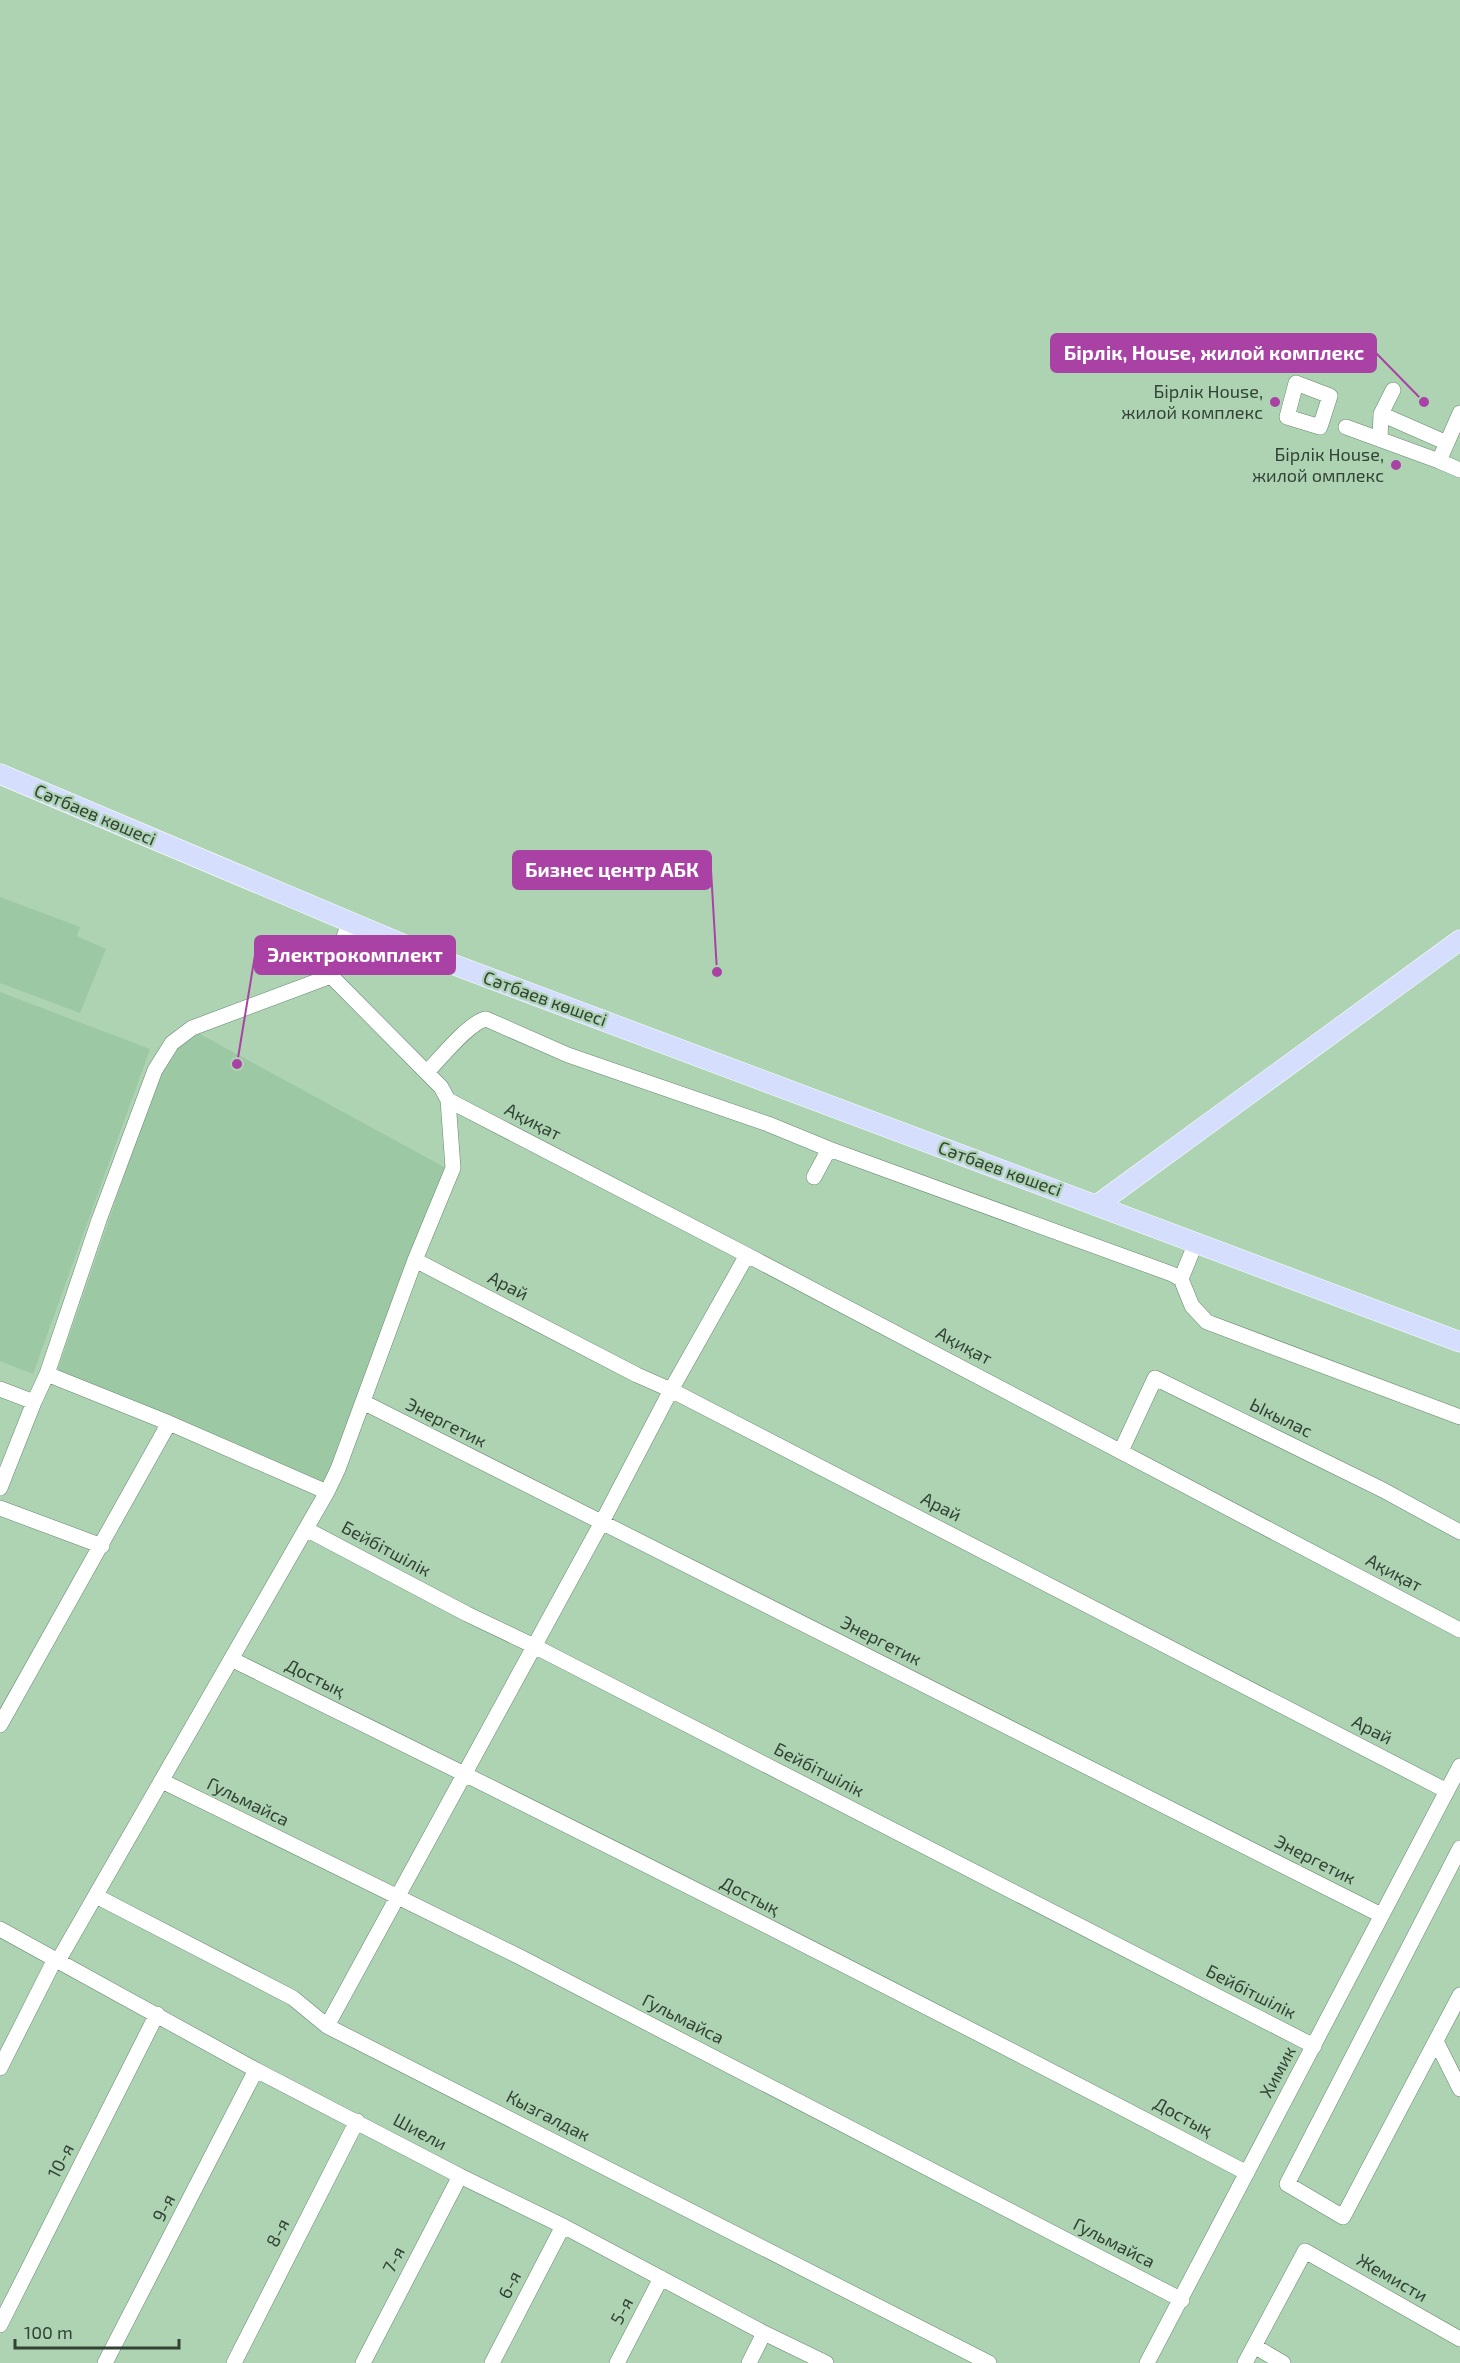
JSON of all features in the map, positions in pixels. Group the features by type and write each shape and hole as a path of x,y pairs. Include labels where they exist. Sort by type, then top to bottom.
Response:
{"main road":[{"name":"Сәтбаев көшесі","path":"0,774 428,955 1460,1341"},
{"path":"1097,1205 1460,940"}],"street":[{"path":"1380,439 1381,414 1393,390"},
{"path":"1439,460 1460,413"},
{"path":"1381,414 1447,443"},
{"path":"1346,427 1439,460 1460,470"},
{"path":"331,976 349,922"},
{"path":"0,2068 56,1960 96,1896 327,1492 415,1260 453,1168 448,1101 441,1088 331,976"},
{"path":"0,1488 47,1374 99,1221 155,1070 172,1043 192,1028 331,976"},
{"path":"426,1072 471,1027 486,1019 568,1055 768,1124 829,1149 1181,1279"},
{"name":"Ақиқат","path":"448,1101 747,1255 1460,1630"},
{"path":"814,1177 829,1149"},
{"path":"1196,1242 1181,1279 1192,1306 1207,1322 1460,1417"},
{"path":"327,2025 466,1774 671,1389 747,1255"},
{"name":"Арай","path":"415,1260 637,1375 671,1389 1447,1791"},
{"path":"47,1374 327,1492"},
{"name":"Ыкылас","path":"1121,1451 1155,1378 1383,1490 1460,1532"},
{"path":"0,1389 34,1402"},
{"name":"Энергетик","path":"363,1402 1381,1915"},
{"path":"0,1725 169,1424"},
{"path":"0,1508 102,1546"},
{"name":"Бейбітшілік","path":"306,1529 467,1614 534,1646 1314,2046"},
{"name":"Достық","path":"231,1659 466,1774 1002,2045 1247,2174"},
{"name":"Химик","path":"1147,2363 1460,1766"},
{"name":"Гульмайса","path":"162,1780 396,1898 518,1956 1182,2300"},
{"path":"1460,1848 1287,2184 1343,2217 1460,1995"},
{"name":"Кызгалдак","path":"96,1896 293,1998 327,2025 989,2363"},
{"name":"Шиели","path":"0,1929 256,2070 826,2363"},
{"name":"10-я","path":"0,2325 157,2014"},
{"path":"1436,2041 1460,2090"},
{"name":"9-я","path":"105,2363 256,2070"},
{"name":"8-я","path":"234,2363 357,2121"},
{"name":"7-я","path":"363,2363 460,2176"},
{"name":"6-я","path":"492,2363 563,2226"},
{"name":"Жемисти","path":"1254,2346 1305,2251 1460,2338"},
{"name":"5-я","path":"617,2363 661,2278"},
{"path":"749,2363 764,2333"},
{"path":"1245,2363 1254,2346 1283,2363"}],"shaded area":[{"path":"0,897 80,927 77,936 106,949 80,1013 0,983"},
{"path":"0,992 150,1049 33,1374 0,1361"},
{"path":"198,1033 446,1168 323,1489 56,1375 160,1071 177,1047"}],"place":[{"name":"Бірлік House, жилой комплекс","path":"1275,402"},
{"name":"Бірлік, House, жилой комплекс","path":"1424,402"},
{"name":"Бірлік House, жилой омплекс","path":"1396,465"},
{"name":"Бизнес центр АБК","path":"717,972"},
{"name":"Электрокомплект","path":"237,1064"}]}
